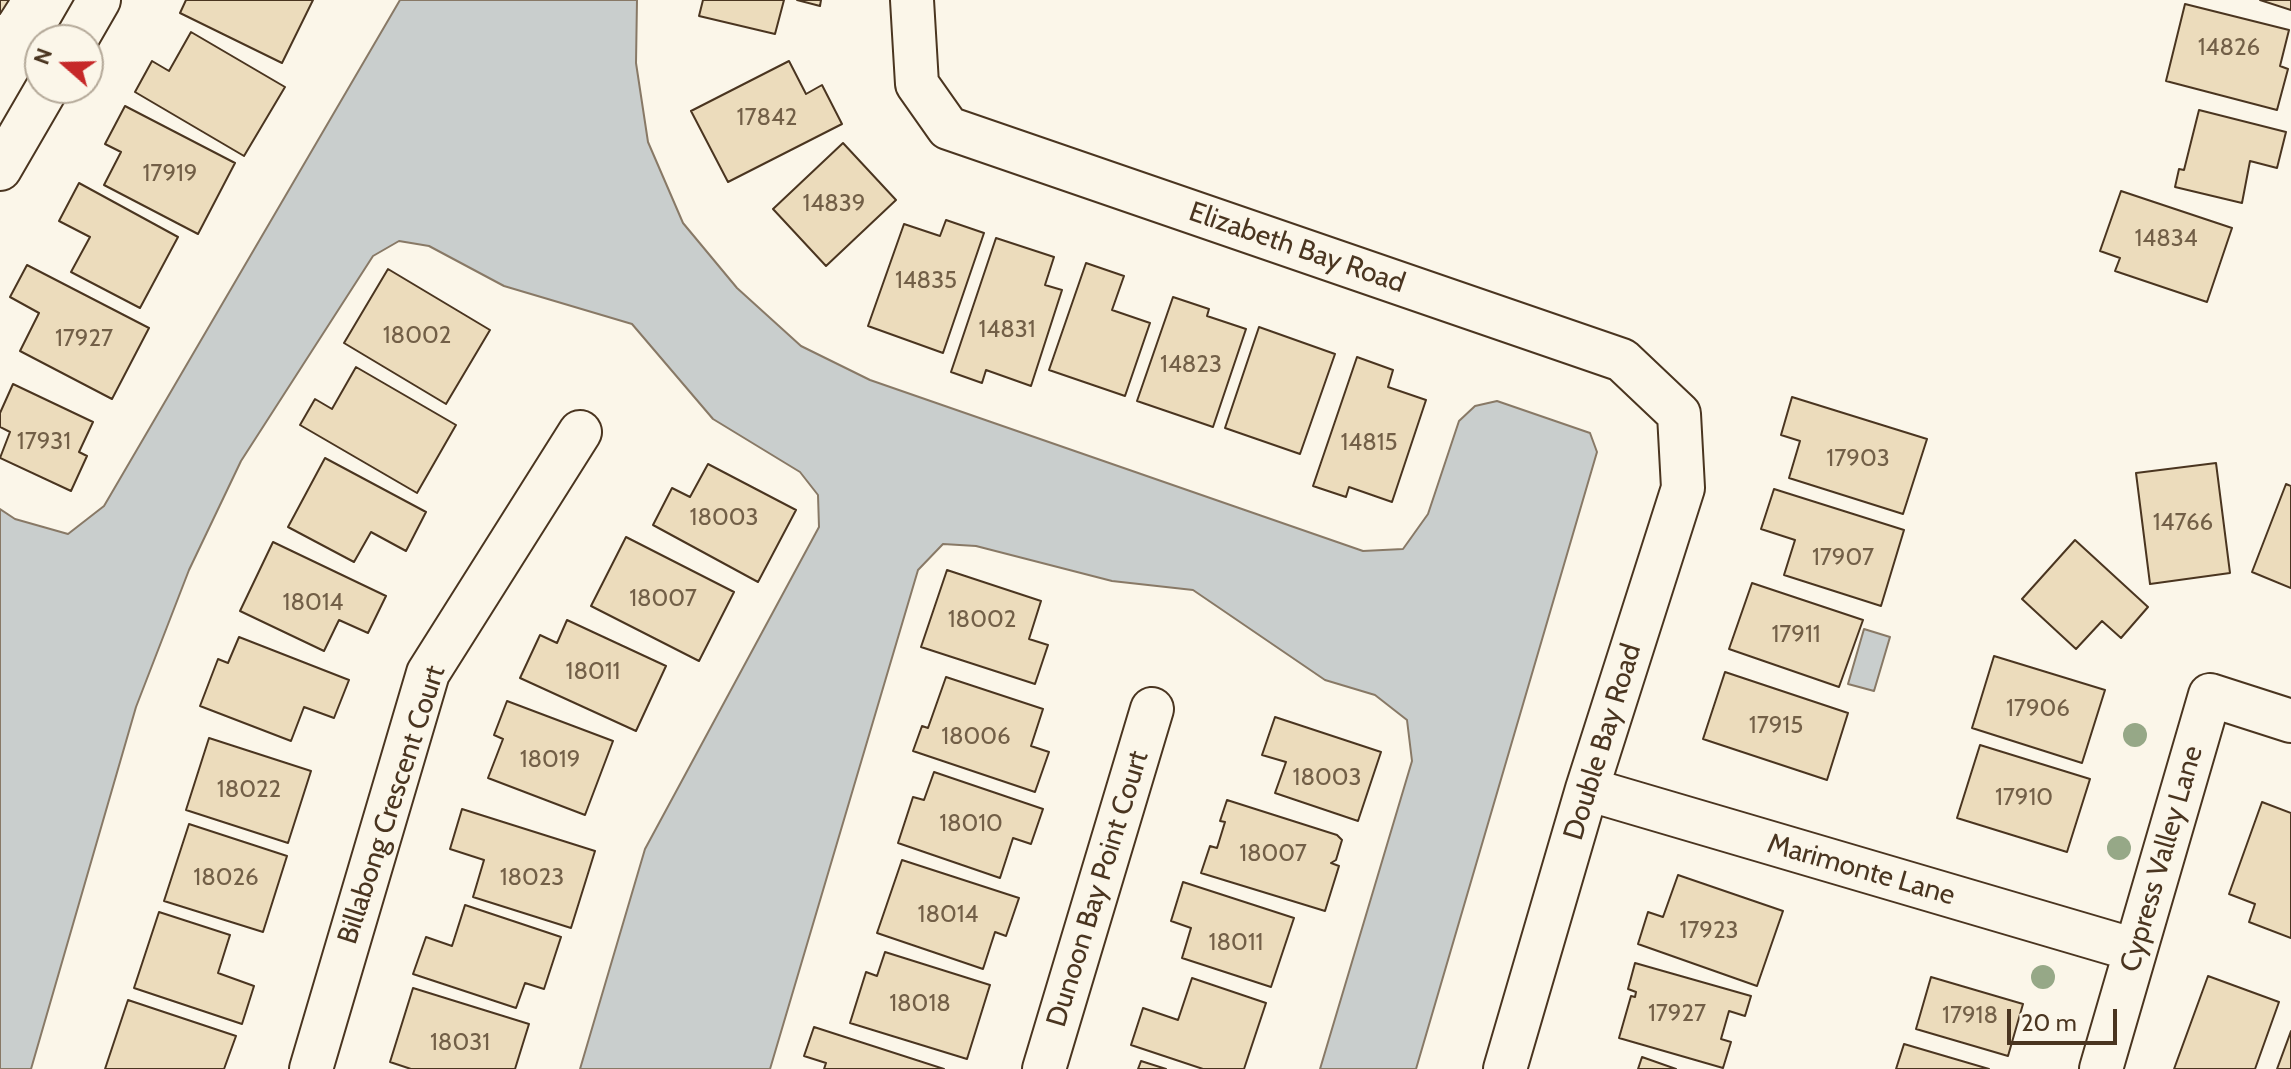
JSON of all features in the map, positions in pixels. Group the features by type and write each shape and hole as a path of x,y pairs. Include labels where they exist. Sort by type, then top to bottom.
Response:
{"street":[{"path":"85,24 99,0"},
{"name":"Elizabeth Bay Road","path":"912,0 917,84 948,128 1622,360 1679,414"},
{"path":"0,169 38,104"},
{"name":"Double Bay Road","path":"1505,1069 1587,789 1683,488 1679,414"},
{"name":"Billabong Crescent Court","path":"311,1069 428,673 580,432"},
{"name":"Cypress Valley Lane","path":"2101,1069 2210,695 2291,721"},
{"name":"Dunoon Bay Point Court","path":"1044,1069 1152,709"},
{"name":"Marimonte Lane","path":"1587,789 2135,950"}],"shaded area":[{"path":"400,0 637,0 636,63 648,142 683,223 737,288 801,346 870,380 1363,551 1403,549 1428,514 1459,421 1475,406 1497,401 1590,433 1597,452 1416,1069 1320,1069 1412,761 1407,720 1375,695 1325,680 1193,590 1112,581 976,546 943,544 918,570 770,1069 580,1069 645,849 819,527 818,495 800,472 713,419 632,324 504,286 429,246 399,241 373,256 241,461 189,570 136,707 31,1069 0,1069 0,509 15,519 68,534 104,506"},
{"path":"1864,629 1890,637 1874,691 1848,684"}],"building":[{"path":"0,0 9,0 0,14"},
{"path":"186,0 313,0 282,63 180,13"},
{"path":"703,0 784,0 775,34 699,16"},
{"path":"797,0 821,0 820,6"},
{"path":"2260,0 2291,0 2291,10"},
{"path":"2185,4 2289,30 2280,66 2288,69 2277,110 2166,81"},
{"path":"191,32 285,87 244,156 135,92 152,61 169,71"},
{"path":"789,61 806,94 822,85 842,124 728,182 691,111"},
{"path":"125,106 235,163 198,234 104,185 121,152 105,144"},
{"path":"2199,110 2286,132 2277,168 2250,161 2242,203 2175,187 2179,169 2184,170"},
{"path":"843,143 896,200 826,266 773,209"},
{"path":"79,183 178,237 140,308 71,272 90,237 59,221"},
{"path":"2121,191 2232,228 2207,302 2115,271 2120,258 2100,251"},
{"path":"946,220 984,233 943,353 868,326 904,224 940,236"},
{"path":"996,238 1054,257 1045,285 1062,290 1031,386 986,370 982,383 951,372"},
{"path":"1086,263 1124,276 1112,310 1150,323 1125,396 1049,370"},
{"path":"27,265 149,328 112,399 20,351 39,313 10,297"},
{"path":"388,269 490,330 446,404 344,343"},
{"path":"1173,297 1209,309 1207,316 1246,329 1213,427 1137,401"},
{"path":"1259,327 1335,354 1300,454 1225,428"},
{"path":"1357,357 1393,370 1388,387 1426,400 1392,502 1349,487 1346,497 1313,486"},
{"path":"356,367 456,425 417,493 300,425 315,399 332,409"},
{"path":"13,384 93,422 79,452 87,456 71,491 0,458 10,432 0,427 0,413"},
{"path":"1792,397 1927,439 1903,514 1789,478 1800,441 1781,435"},
{"path":"325,458 426,512 406,551 371,532 354,562 288,527"},
{"path":"2216,463 2230,573 2150,584 2136,473"},
{"path":"708,464 796,510 758,582 653,525 672,488 690,497"},
{"path":"2286,484 2291,486 2291,588 2252,572"},
{"path":"1774,489 1904,530 1881,606 1784,575 1795,540 1761,529"},
{"path":"626,537 734,592 699,661 591,606"},
{"path":"2075,540 2148,607 2121,638 2102,621 2076,649 2022,599"},
{"path":"273,542 386,596 368,633 339,620 324,651 240,611"},
{"path":"947,570 1041,601 1029,639 1048,645 1035,684 921,647"},
{"path":"1752,583 1863,620 1839,687 1729,649"},
{"path":"567,620 666,666 636,731 520,678 540,635 557,643"},
{"path":"239,637 349,680 334,718 304,707 291,741 200,706 218,659 228,663"},
{"path":"1994,656 2105,690 2082,763 1972,728"},
{"path":"1725,672 1848,713 1827,780 1703,739"},
{"path":"946,677 1043,709 1031,746 1049,752 1035,792 913,751 922,726 928,728"},
{"path":"507,701 613,741 585,815 488,778 503,739 494,735"},
{"path":"1275,717 1381,752 1358,821 1275,793 1286,762 1262,755"},
{"path":"209,738 311,771 288,843 186,810"},
{"path":"1980,745 2090,779 2067,852 1957,818"},
{"path":"934,772 1043,809 1031,844 1013,838 1000,878 898,843 913,797 924,800"},
{"path":"1227,800 1337,835 1342,840 1336,860 1331,863 1339,866 1325,911 1201,873 1210,846 1217,848 1225,822 1220,821"},
{"path":"2262,802 2291,813 2291,938 2249,922 2255,904 2229,894"},
{"path":"462,809 595,851 571,928 473,897 484,860 450,849"},
{"path":"189,824 287,856 263,932 164,901"},
{"path":"902,860 1019,898 1006,936 995,932 983,969 877,933"},
{"path":"1678,875 1783,911 1757,986 1638,944 1648,912 1663,917"},
{"path":"1183,882 1294,918 1271,987 1182,958 1191,928 1171,921"},
{"path":"465,905 561,937 544,989 525,983 516,1008 413,974 426,937 452,946"},
{"path":"159,912 230,935 218,973 254,986 242,1024 134,988"},
{"path":"885,952 990,985 967,1059 850,1023 866,972 877,976"},
{"path":"1635,963 1751,996 1745,1016 1729,1011 1721,1039 1731,1042 1723,1068 1619,1038 1631,996 1635,997 1636,992 1628,989"},
{"path":"2208,976 2279,1002 2255,1069 2174,1069"},
{"path":"1931,977 2023,1004 2008,1056 1916,1029"},
{"path":"1192,978 1266,1003 1244,1069 1203,1069 1131,1045 1143,1008 1178,1020"},
{"path":"413,988 529,1024 515,1069 411,1069 390,1062"},
{"path":"128,1000 236,1036 224,1069 105,1069"},
{"path":"814,1027 944,1069 824,1069 826,1063 804,1056"},
{"path":"2291,1031 2291,1069 2277,1069"},
{"path":"1904,1044 1989,1069 1896,1069"},
{"path":"1642,1057 1676,1069 1638,1069"},
{"path":"1141,1061 1166,1069 1138,1069"}]}
